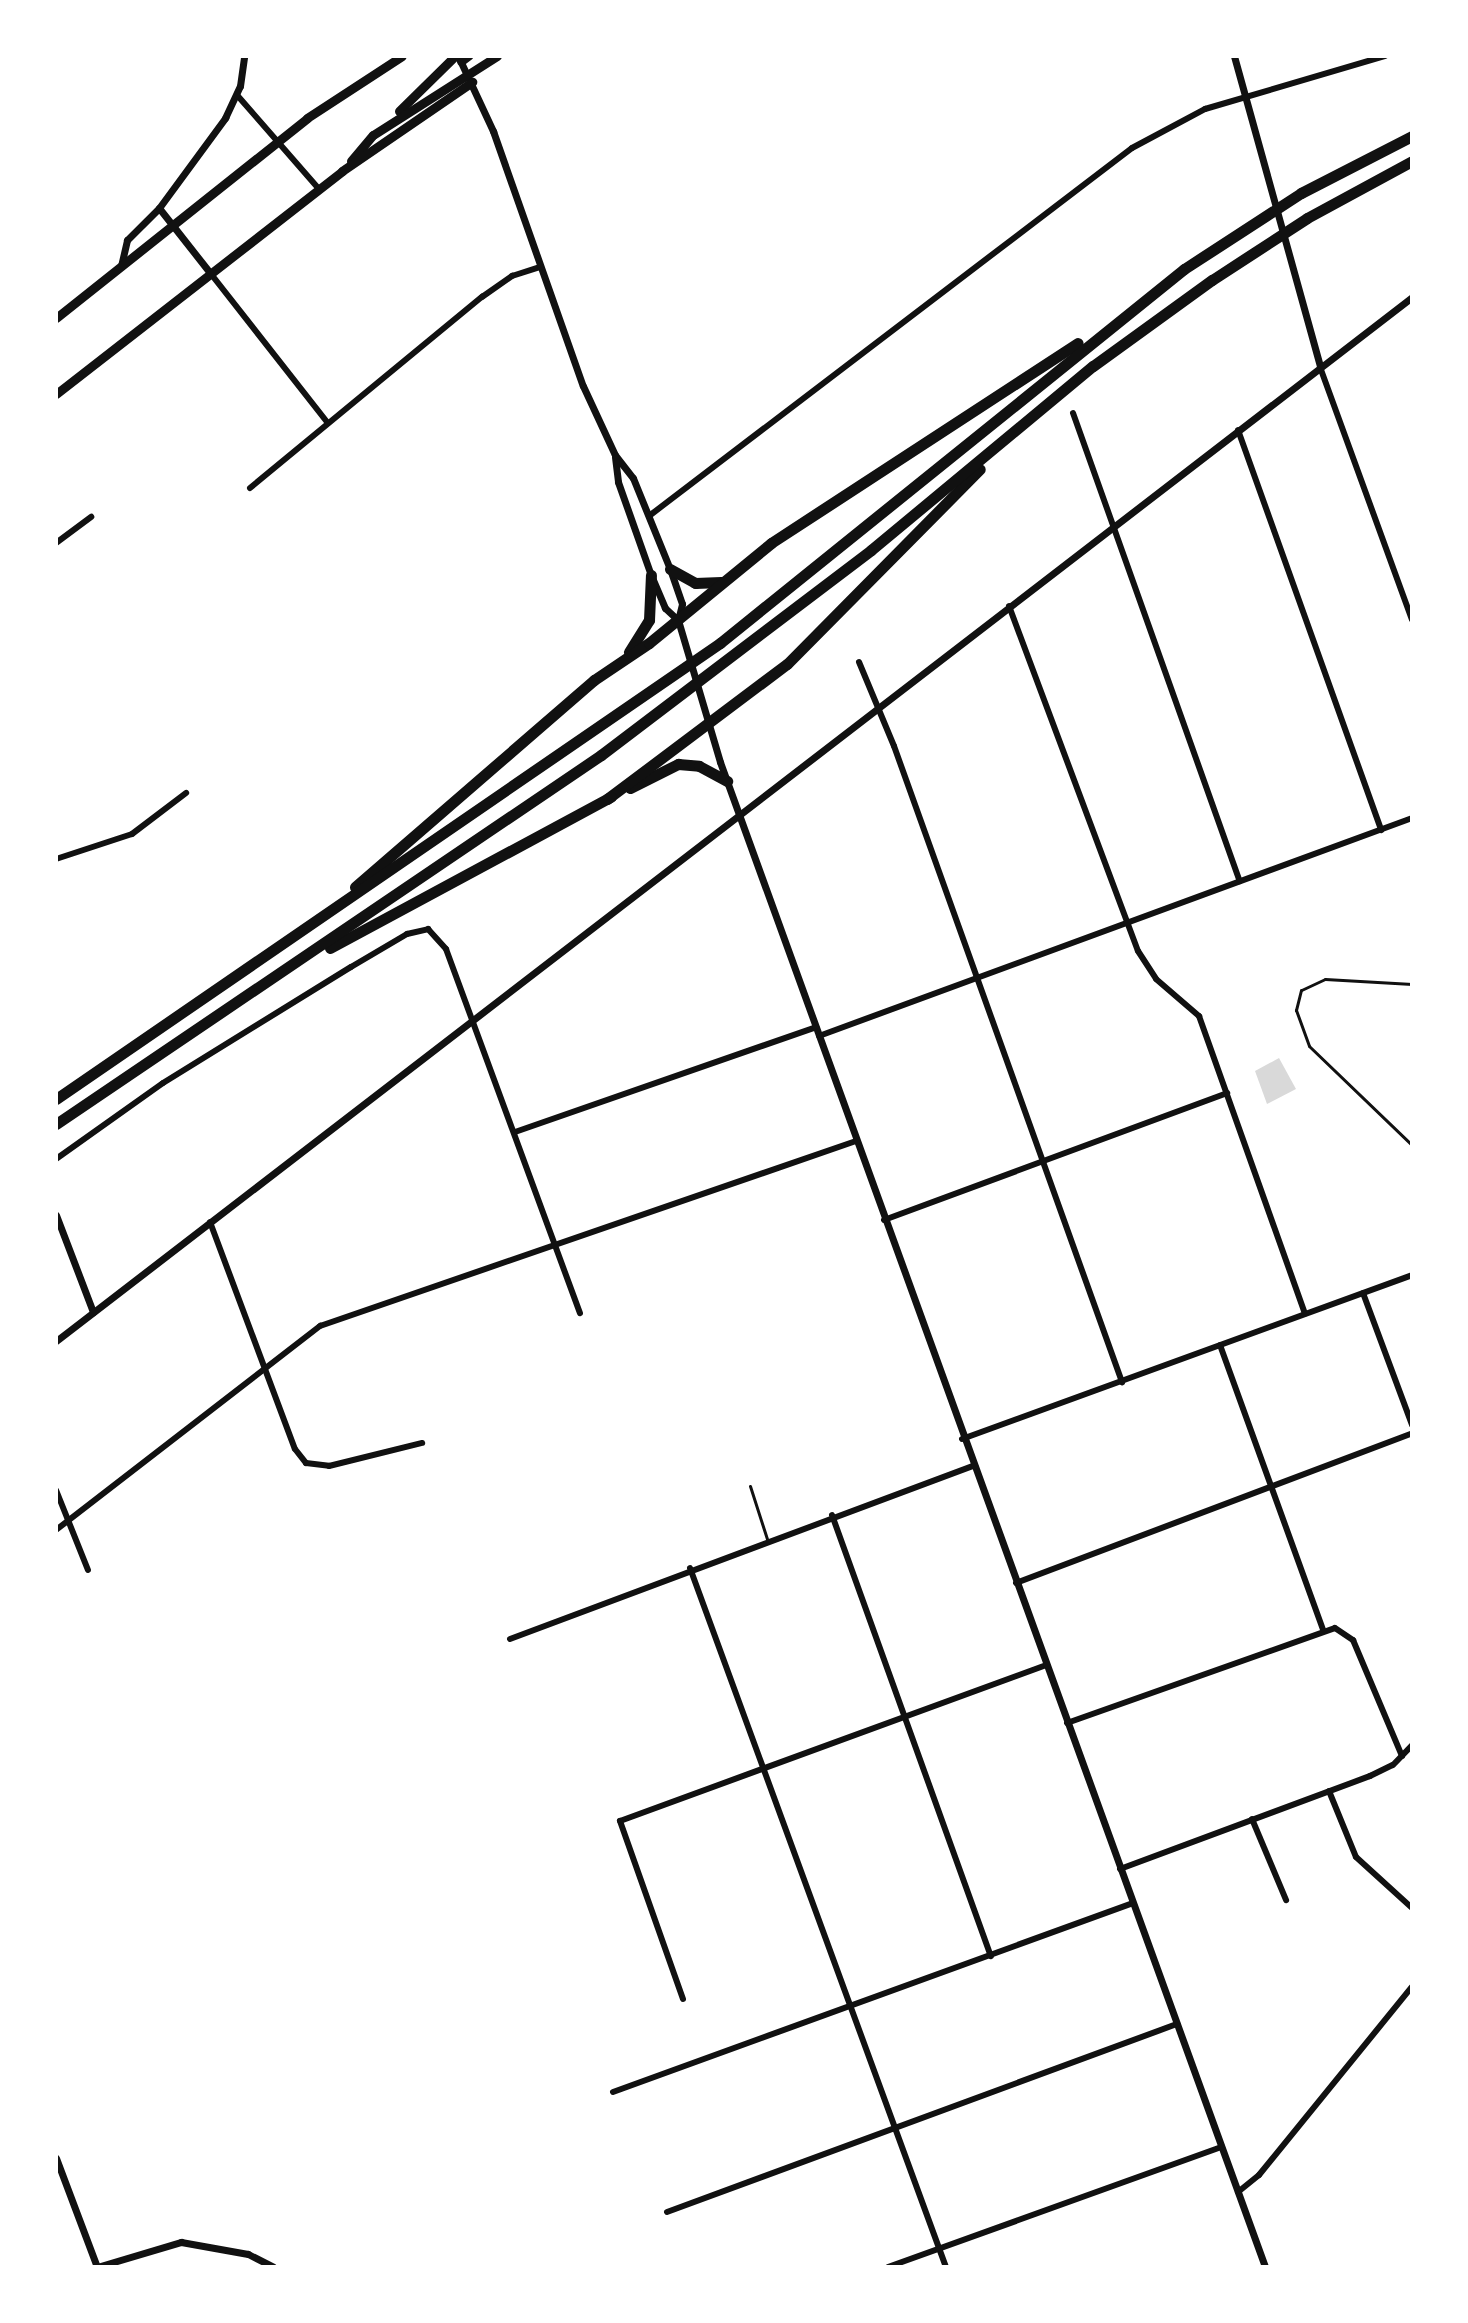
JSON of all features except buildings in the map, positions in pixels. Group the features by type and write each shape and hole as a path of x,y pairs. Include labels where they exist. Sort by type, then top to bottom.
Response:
{"highway":[{"path":"56,1099 720,643 1103,330 1254,221 1412,136"},
{"path":"56,1124 287,970 661,710 1010,437 1093,366 1307,218 1412,161"},
{"path":"300,931 628,654 678,620 721,582 822,506 1037,365 1103,330"},
{"path":"607,799 806,646 1010,437"},
{"path":"670,569 695,583 721,582"},
{"path":"628,654 649,620 651,575"},
{"path":"287,970 678,764 699,766 727,781"}],"main road":[{"path":"56,318 279,140 402,56"},
{"path":"56,394 342,171 497,56"},
{"path":"342,171 373,135 461,57"},
{"path":"373,135 470,77"}],"street":[{"path":"121,266 127,240 159,208 208,144 237,95 244,56"},
{"path":"1234,56 1320,367 1412,620"},
{"path":"649,516 1132,148 1205,109 1385,56"},
{"path":"461,57 615,455 618,482 651,575 665,608 678,620"},
{"path":"237,95 319,189"},
{"path":"159,208 328,423"},
{"path":"250,488 482,297 512,276 540,267"},
{"path":"56,1341 1412,297"},
{"path":"1073,413 1240,881"},
{"path":"1238,430 1381,830"},
{"path":"615,455 633,478 670,569 682,604 678,620 706,721 738,813 1264,2267"},
{"path":"56,543 91,517"},
{"path":"1009,606 1126,923 1151,972 1199,1016 1305,1314"},
{"path":"859,662 878,706 1122,1382"},
{"path":"56,859 132,834 186,793"},
{"path":"819,1036 1412,818"},
{"path":"56,1159 163,1083 395,940 421,928 440,939 473,1018 580,1313"},
{"path":"515,1132 816,1027"},
{"path":"884,1220 1227,1093"},
{"path":"56,1530 266,1371 320,1326 856,1141"},
{"path":"56,1215 93,1312"},
{"path":"210,1222 295,1449 310,1467 422,1443"},
{"path":"962,1439 1412,1275"},
{"path":"1363,1293 1412,1425"},
{"path":"1220,1345 1323,1629"},
{"path":"1016,1583 1412,1433"},
{"path":"510,1639 767,1539 972,1466"},
{"path":"56,1490 88,1570"},
{"path":"832,1515 991,1956"},
{"path":"690,1568 946,2267"},
{"path":"1067,1723 1323,1629 1344,1631 1353,1640 1402,1756"},
{"path":"683,1999 620,1821 762,1765 1046,1665"},
{"path":"1120,1869 1393,1765 1412,1745"},
{"path":"1329,1791 1356,1857 1412,1908"},
{"path":"1252,1819 1286,1900"},
{"path":"613,2092 1133,1903"},
{"path":"1238,2192 1259,2175 1412,1987"},
{"path":"667,2212 1177,2024"},
{"path":"888,2267 1222,2147"},
{"path":"56,2158 97,2267 164,2244 208,2246 260,2257 273,2267"}],"lane":[{"path":"1412,984 1325,979 1301,990 1296,1010 1309,1046 1412,1145"},
{"path":"750,1486 767,1539"}],"shaded area":[{"path":"1279,1058 1296,1089 1267,1104 1255,1071"}]}
